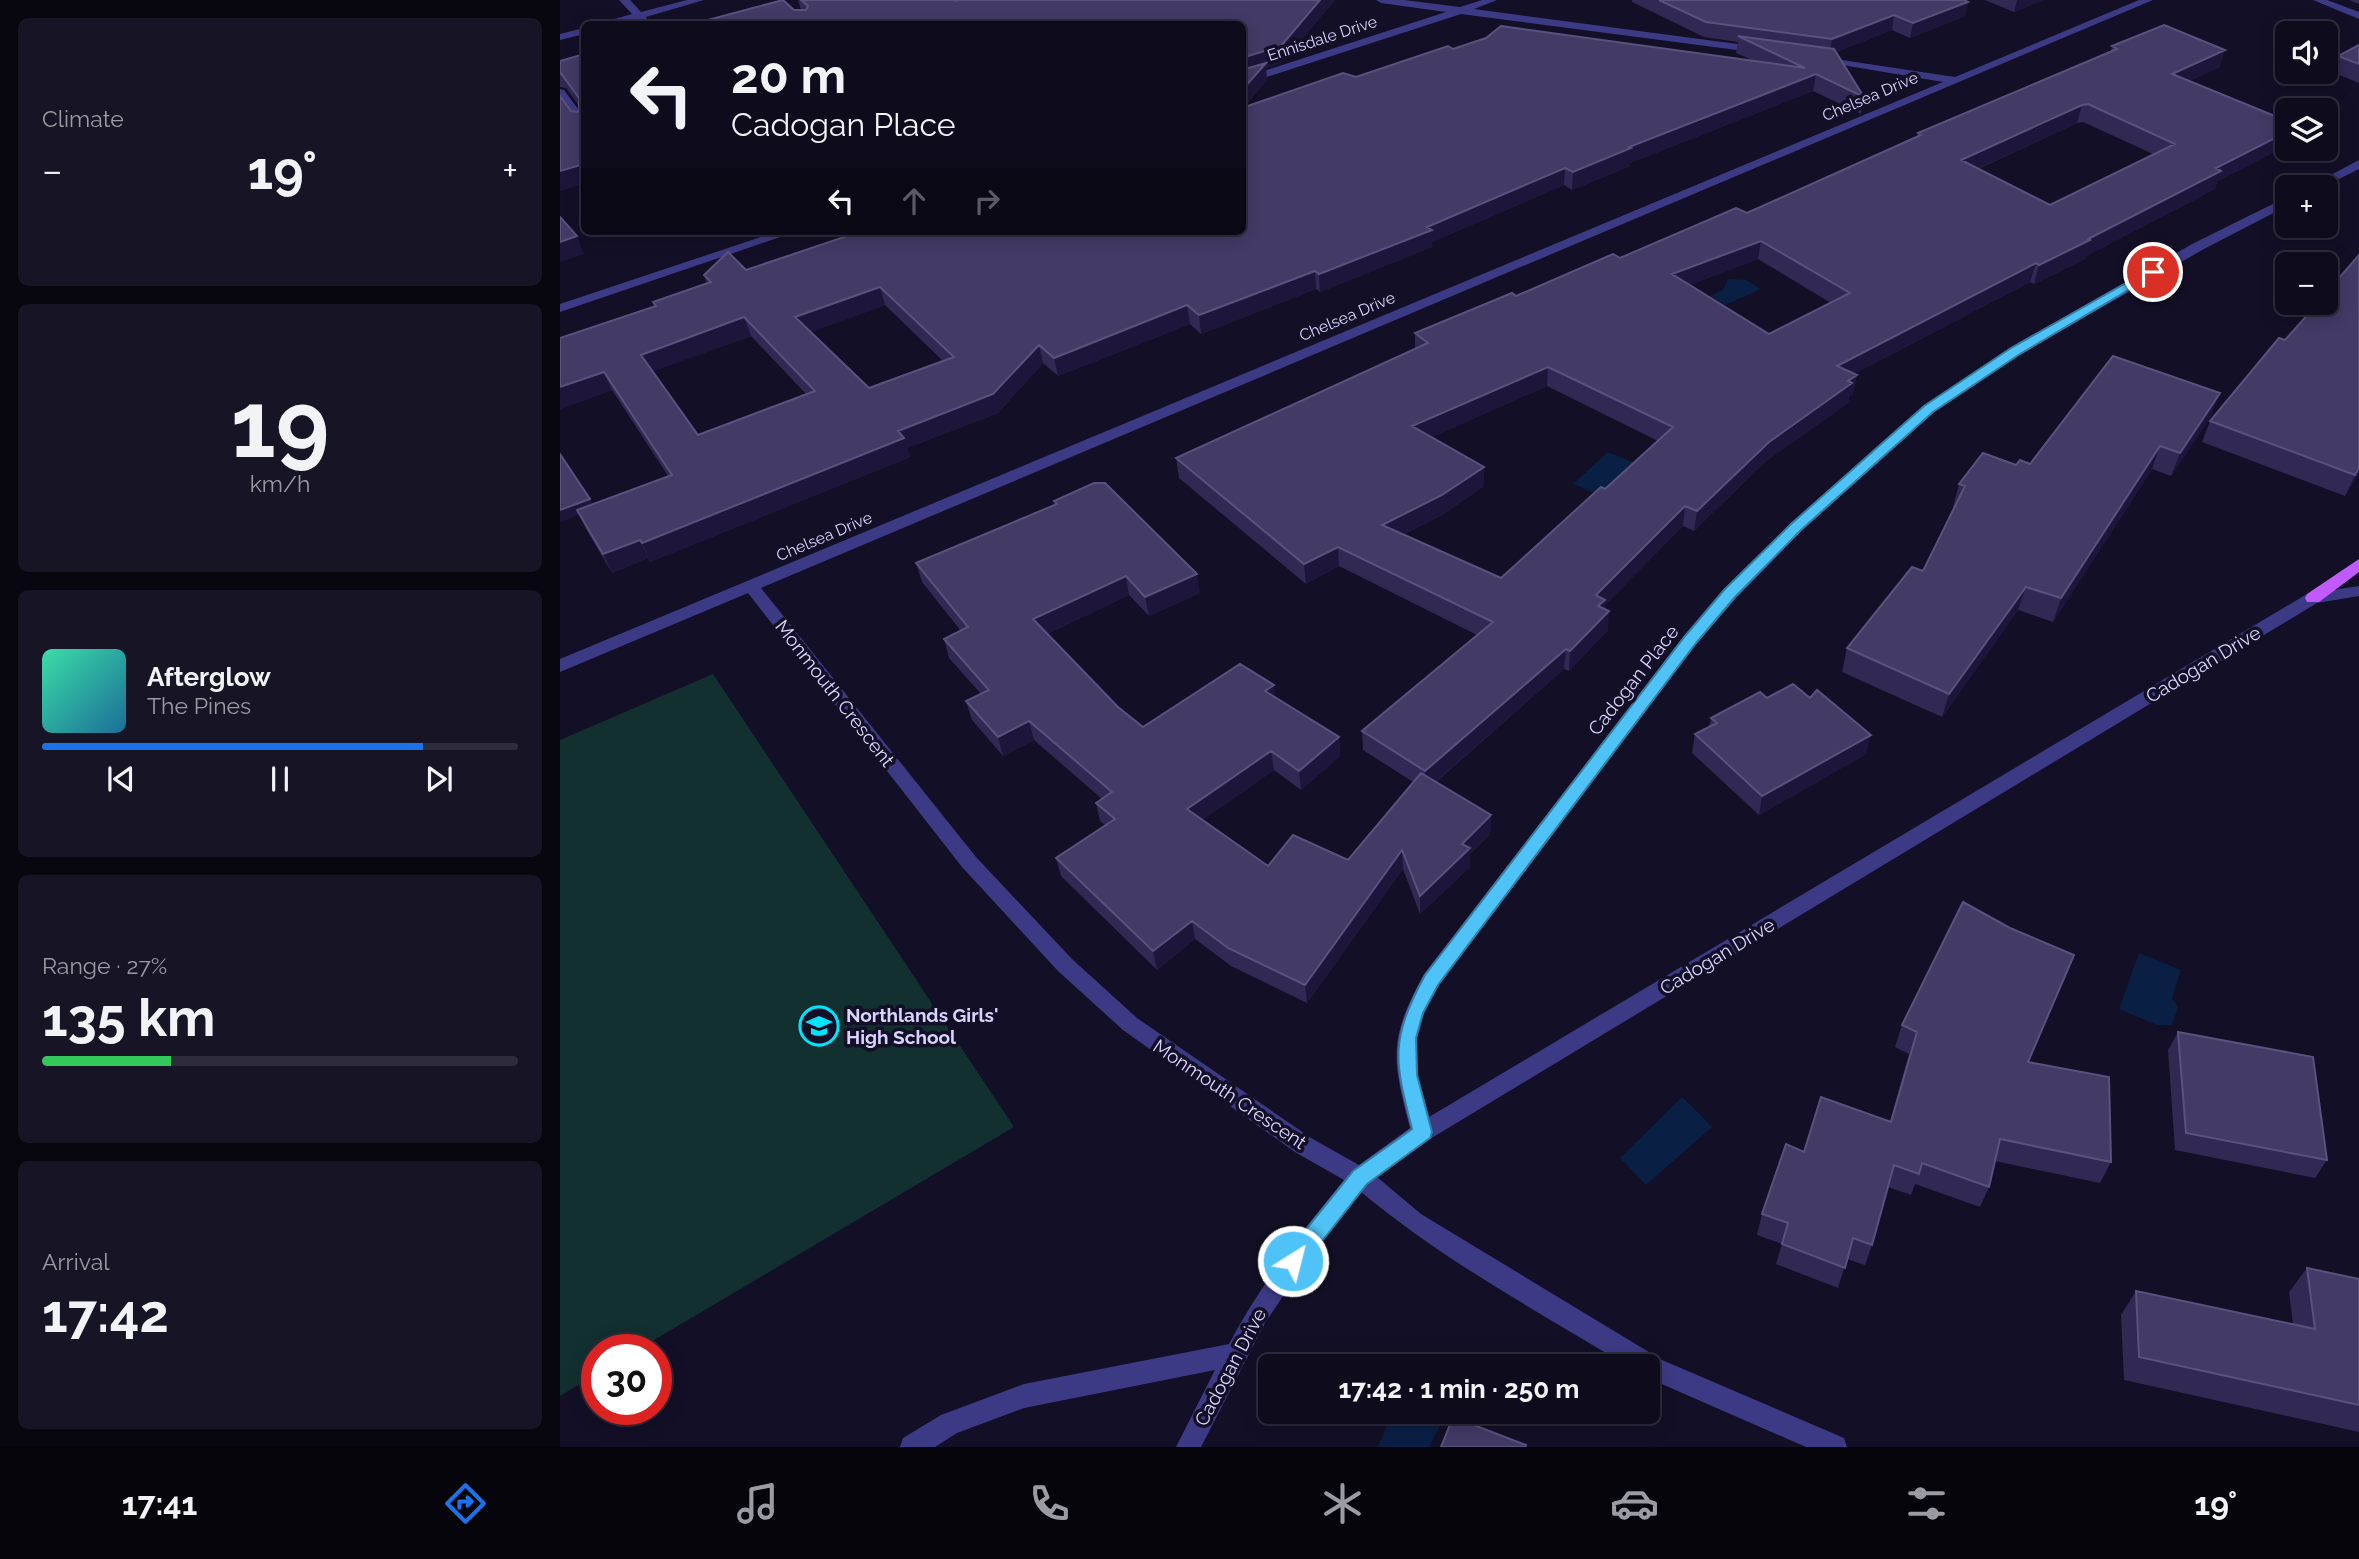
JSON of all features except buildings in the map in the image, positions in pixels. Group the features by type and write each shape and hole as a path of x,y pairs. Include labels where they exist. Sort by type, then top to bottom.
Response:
{"main road":[{"path":"2313,598 2359,564"}],"street":[{"path":"624,0 643,20 699,0"},
{"path":"1381,0 1771,52"},
{"name":"Ennisdale Drive","path":"1246,81 1493,0"},
{"name":"Chelsea Drive","path":"560,666 2148,0"},
{"path":"2318,0 2359,16"},
{"path":"560,37 581,32"},
{"path":"1812,57 1953,80"},
{"path":"560,92 581,120"},
{"path":"2337,175 2359,164"},
{"name":"Cadogan Place","path":"1423,1132 1408,1075 1406,1038 1414,1012 1431,980 1514,867 1690,639 1730,594 1796,527 1929,409 2015,351 2199,246 2275,207"},
{"path":"560,308 780,235"},
{"name":"Monmouth Crescent","path":"751,586 969,862 1065,965 1130,1024 1303,1145 1360,1177 1413,1221 1654,1368 1835,1447"},
{"name":"Cadogan Drive","path":"1188,1447 1257,1315 1306,1243 1360,1177 1423,1132 2313,598 2359,591"},
{"path":"922,1444 950,1424 1024,1396 1237,1354"}],"green space":[{"path":"713,674 1014,1127 664,1334 581,1334 581,1384 560,1396 560,740"}],"water":[{"path":"1728,279 1746,280 1761,289 1725,305 1710,296 1723,290"},
{"path":"1608,452 1637,464 1602,496 1573,484"},
{"path":"2139,953 2181,970 2172,998 2178,1007 2172,1025 2157,1025 2119,1009"},
{"path":"1682,1097 1712,1127 1646,1185 1620,1158"},
{"path":"1387,1424 1441,1424 1429,1447 1378,1447"}],"place":[{"name":"Northlands Girls' High School","path":"819,1026"}],"route":[{"path":"1293,1261 1360,1177 1423,1132 1408,1075 1406,1038 1414,1012 1431,980 1514,867 1690,639 1796,527 1929,409 2015,351 2153,272"}]}
